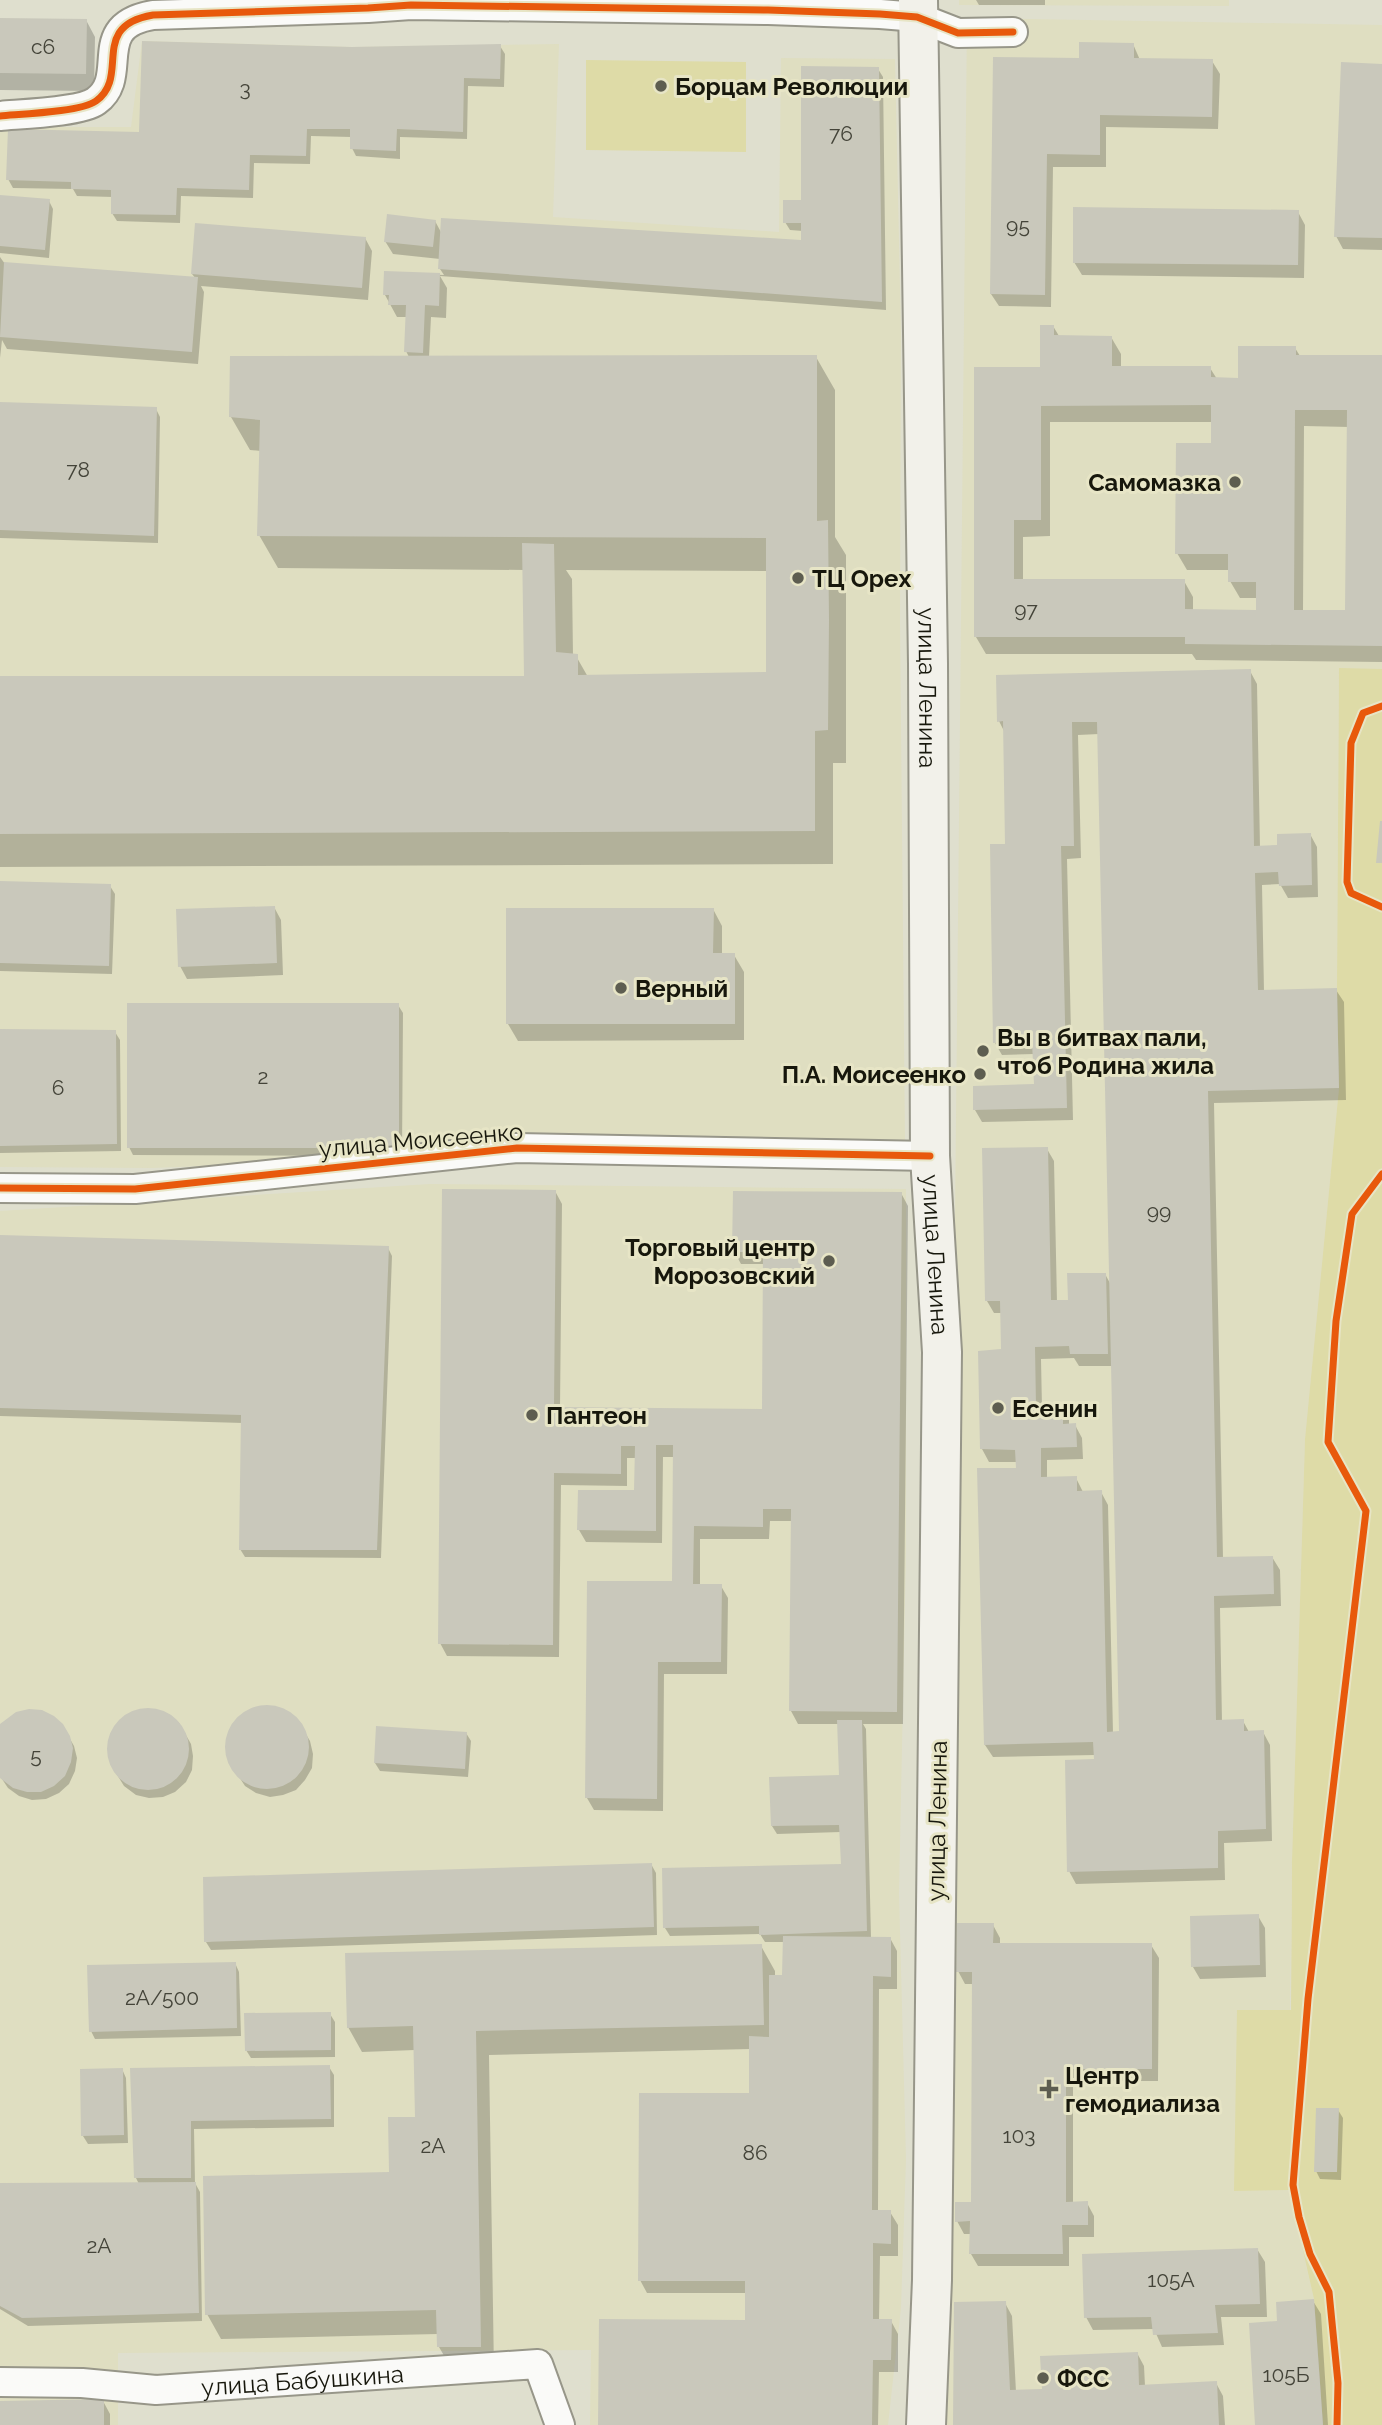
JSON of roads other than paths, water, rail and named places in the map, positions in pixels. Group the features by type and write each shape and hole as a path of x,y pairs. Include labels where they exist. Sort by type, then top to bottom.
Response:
{"main road":[{"name":"улица Ленина","path":"918,9 928,676 930,1156 942,1352 932,2280 926,2425"}],"street":[{"path":"0,116 81,107 96,101 110,85 115,40 124,26 138,18 153,15 411,5 768,10 918,9 958,33 1013,33"},
{"name":"улица Моисеенко","path":"0,1188 135,1189 517,1148 930,1156"},
{"name":"улица Бабушкина","path":"0,2382 82,2383 156,2390 538,2364 560,2425"}],"place":[{"name":"Борцам Революции","path":"661,86"},
{"name":"Самомазка","path":"1235,482"},
{"name":"ТЦ Орех","path":"798,578"},
{"name":"Верный","path":"621,988"},
{"name":"Вы в битвах пали, чтоб Родина жила","path":"983,1051"},
{"name":"П.А. Моисеенко","path":"980,1074"},
{"name":"Торговый центр Морозовский","path":"829,1261"},
{"name":"Есенин","path":"998,1408"},
{"name":"Пантеон","path":"532,1415"},
{"name":"Центр гемодиализа","path":"1049,2089"},
{"name":"ФСС","path":"1043,2378"}]}
